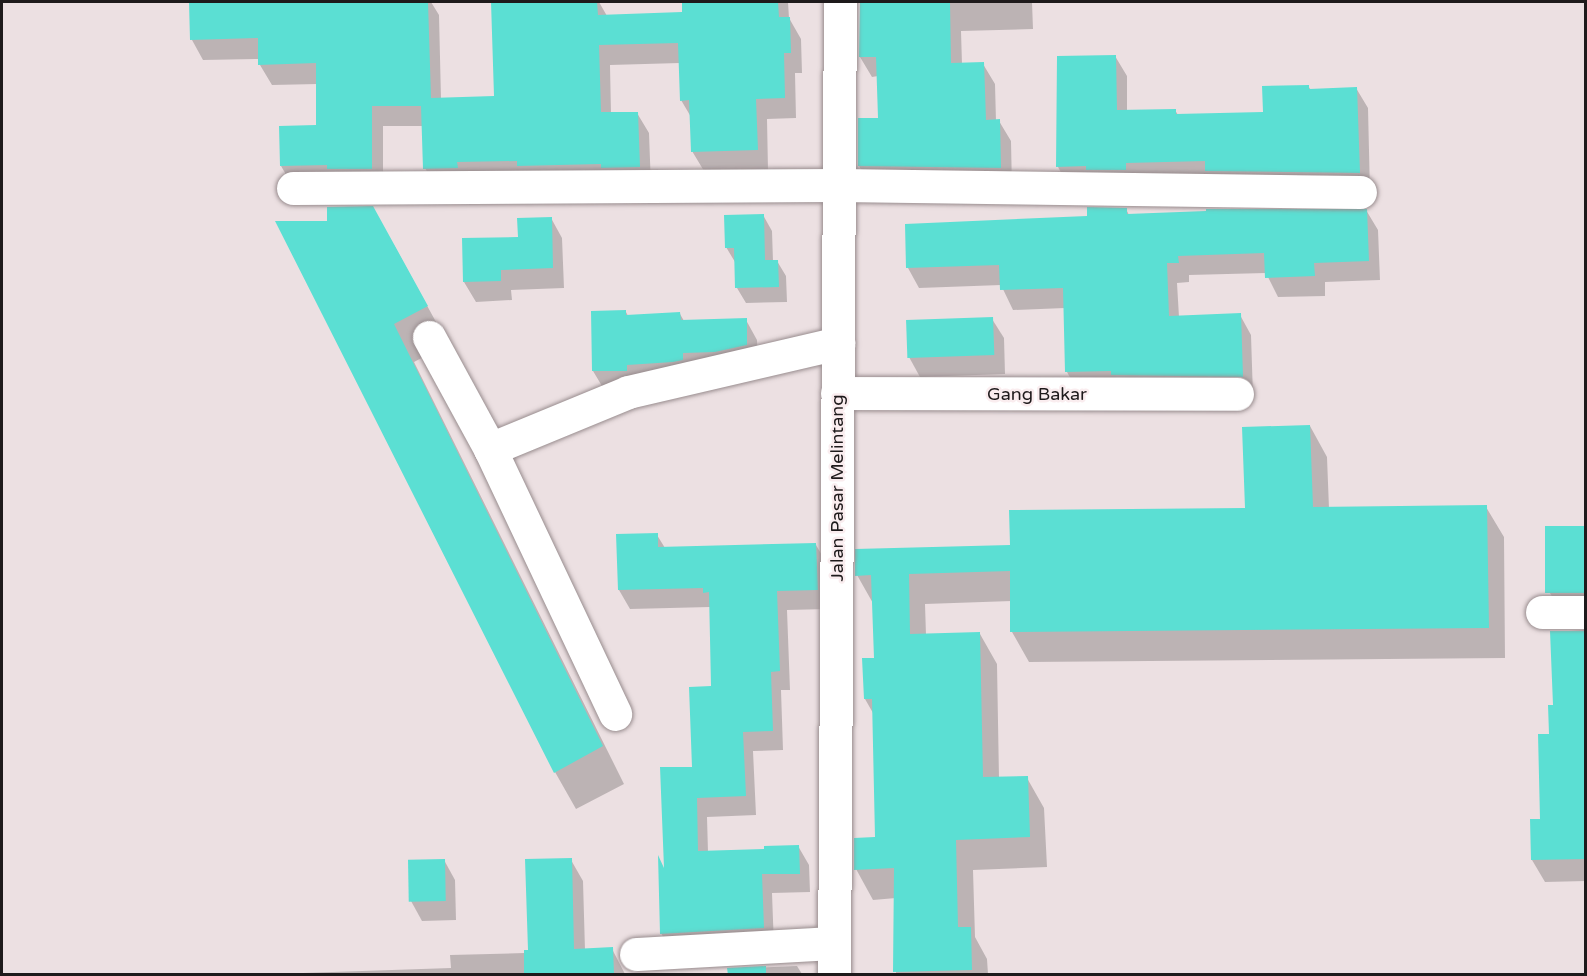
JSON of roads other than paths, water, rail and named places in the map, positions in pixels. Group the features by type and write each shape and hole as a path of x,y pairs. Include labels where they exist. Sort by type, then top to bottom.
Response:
{"street":[{"name":"Jalan Pasar Melintang","path":"834,959 840,2"},
{"path":"293,188 839,185 1360,192"},
{"path":"429,337 490,449 615,714"},
{"path":"490,449 628,392 838,343"},
{"name":"Gang Bakar","path":"837,393 1237,394"},
{"path":"1542,612 1586,612"},
{"path":"636,954 834,959"}]}
